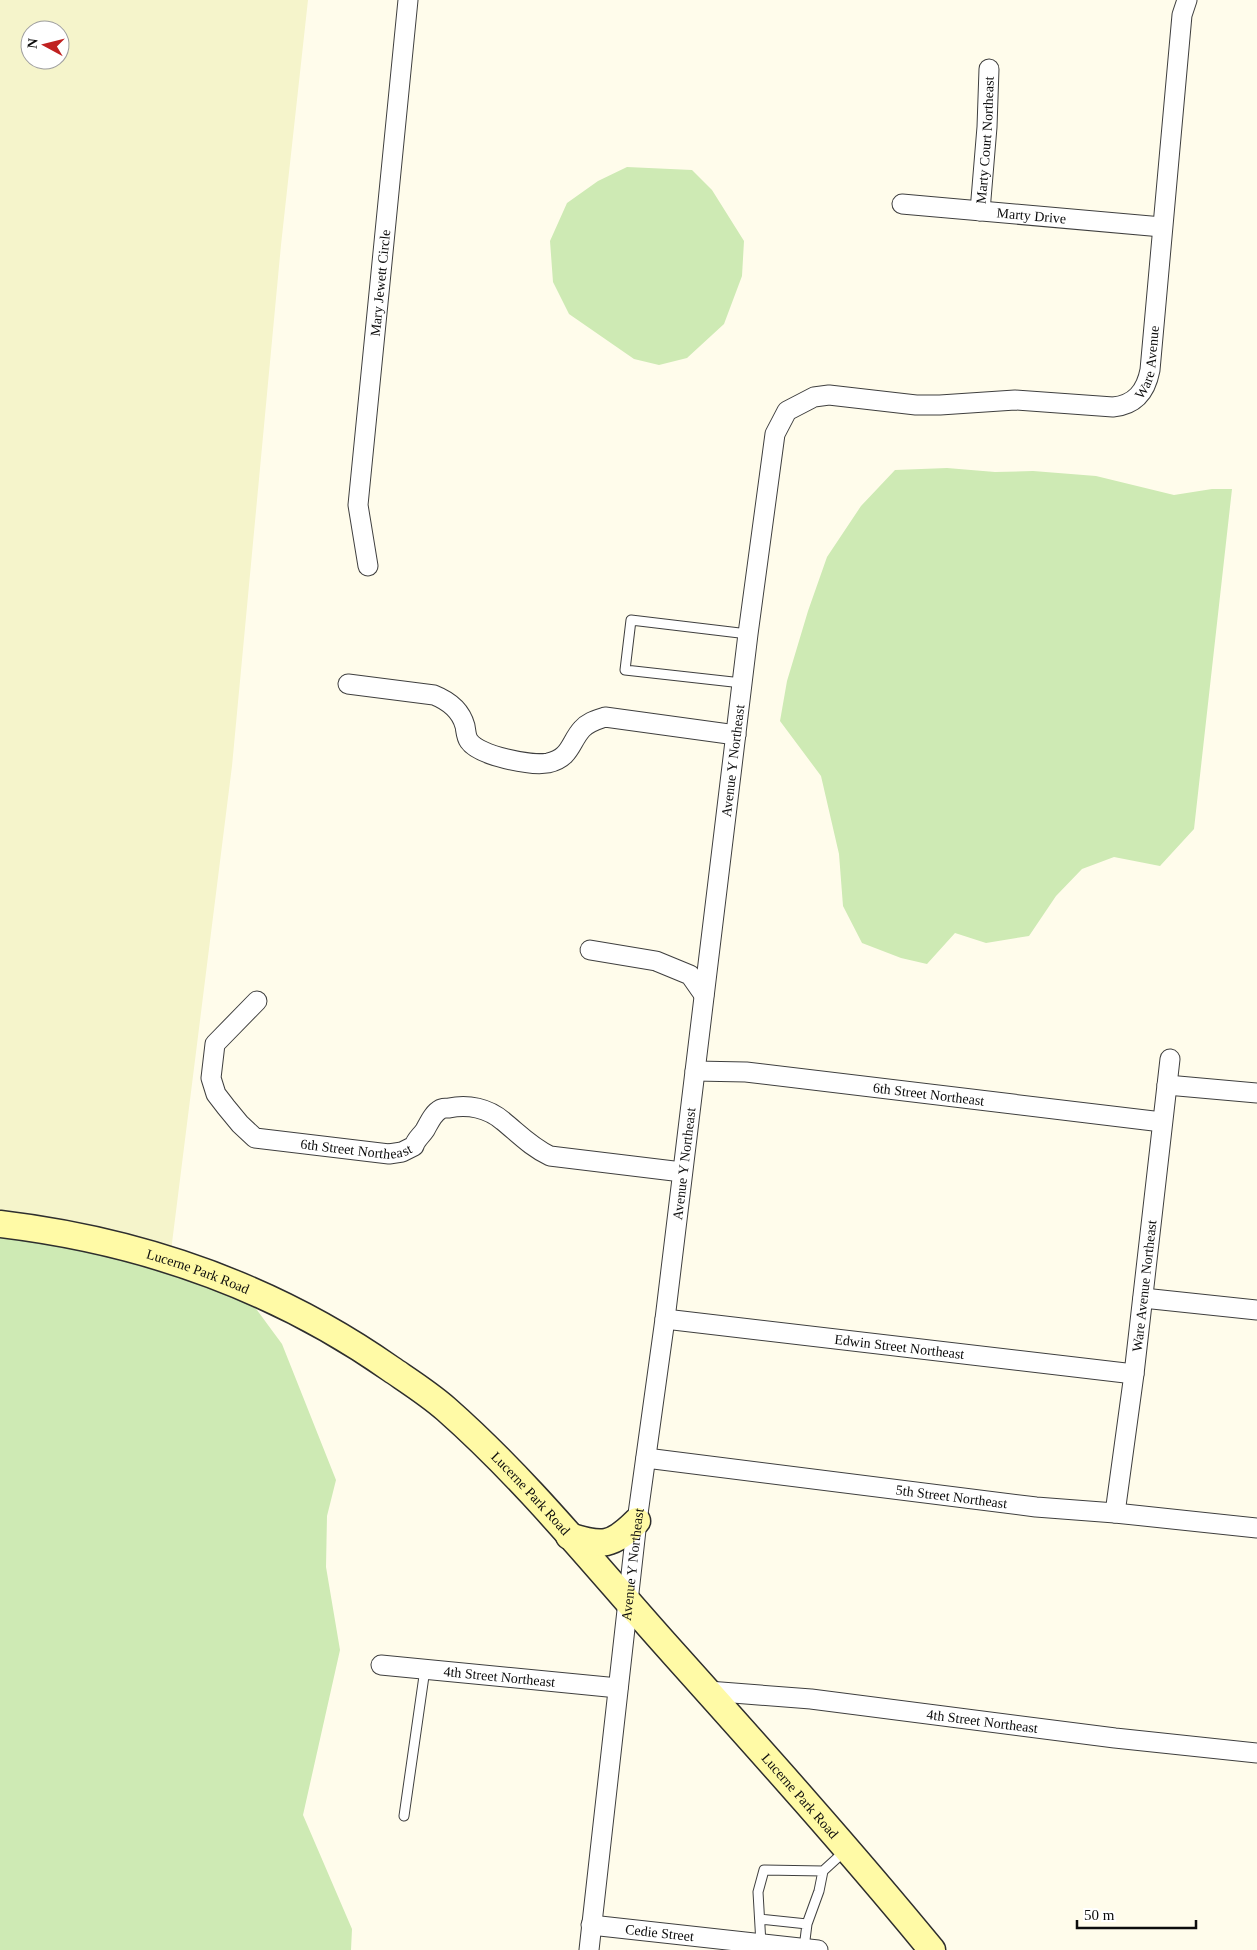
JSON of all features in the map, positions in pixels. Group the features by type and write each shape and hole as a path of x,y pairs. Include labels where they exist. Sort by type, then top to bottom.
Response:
{"main road":[{"name":"Lucerne Park Road","path":"0,1224 61,1233 166,1258 237,1284 307,1316 359,1346 443,1407 489,1449 629,1601 932,1950"},
{"path":"570,1536 590,1543 603,1544 616,1540 637,1521"}],"street":[{"name":"Mary Jewett Circle","path":"368,566 358,506 408,0"},
{"name":"Ware Avenue","path":"814,397 829,395 916,405 1015,400 1123,406 1139,396 1148,382 1150,370 1182,15 1187,0"},
{"name":"Marty Court Northeast","path":"980,211 987,127 989,70"},
{"name":"Marty Drive","path":"902,204 1162,227"},
{"name":"Avenue Y Northeast","path":"589,1950 637,1521 665,1319 748,634 775,434 788,411 814,397"},
{"path":"348,684 434,695 446,700 457,711 465,726 469,741 477,749 487,754 518,761 548,763 563,756 567,753 580,731 588,723 605,717 617,717 736,735"},
{"path":"590,950 656,961 690,975 704,995"},
{"name":"6th Street Northeast","path":"257,1001 215,1044 211,1078 216,1094 240,1124 256,1138 389,1154 402,1152 414,1146 415,1141 424,1132 430,1120 442,1109 457,1105 485,1110 503,1121 536,1149 550,1156 682,1172"},
{"name":"Ware Avenue Northeast","path":"1115,1513 1134,1374 1170,1059"},
{"name":"6th Street Northeast","path":"695,1070 746,1072 1162,1122"},
{"path":"1167,1085 1257,1093"},
{"path":"1143,1298 1257,1310"},
{"name":"Edwin Street Northeast","path":"665,1319 1134,1374"},
{"name":"5th Street Northeast","path":"646,1458 1036,1507 1115,1513 1257,1528"},
{"name":"4th Street Northeast","path":"381,1665 618,1688"},
{"name":"4th Street Northeast","path":"708,1691 811,1699 1115,1738 1257,1753"},
{"name":"Cedie Street","path":"591,1925 761,1947 811,1949"}],"lane":[{"path":"742,683 625,670 631,620 748,634"},
{"path":"404,1816 425,1669"},
{"path":"811,1949 806,1924 819,1891 822,1871 846,1849"},
{"path":"761,1947 758,1892 764,1870 822,1871"},
{"path":"760,1919 806,1924"}],"green space":[{"path":"0,0 308,0 281,245 232,766 171,1251 0,1216"},
{"path":"627,167 692,170 712,190 744,241 742,276 724,324 687,358 659,365 634,359 569,314 553,282 550,241 567,203 598,181"},
{"path":"947,468 995,472 1033,471 1096,476 1174,495 1212,489 1232,489 1194,829 1160,866 1114,857 1082,869 1056,896 1029,936 986,943 955,933 927,964 901,958 862,943 843,906 839,854 821,776 780,721 787,681 808,611 827,557 861,506 895,470"},
{"path":"0,1237 140,1259 248,1298 282,1344 336,1480 327,1516 326,1567 340,1650 303,1815 352,1929 351,1950 0,1950"}]}
